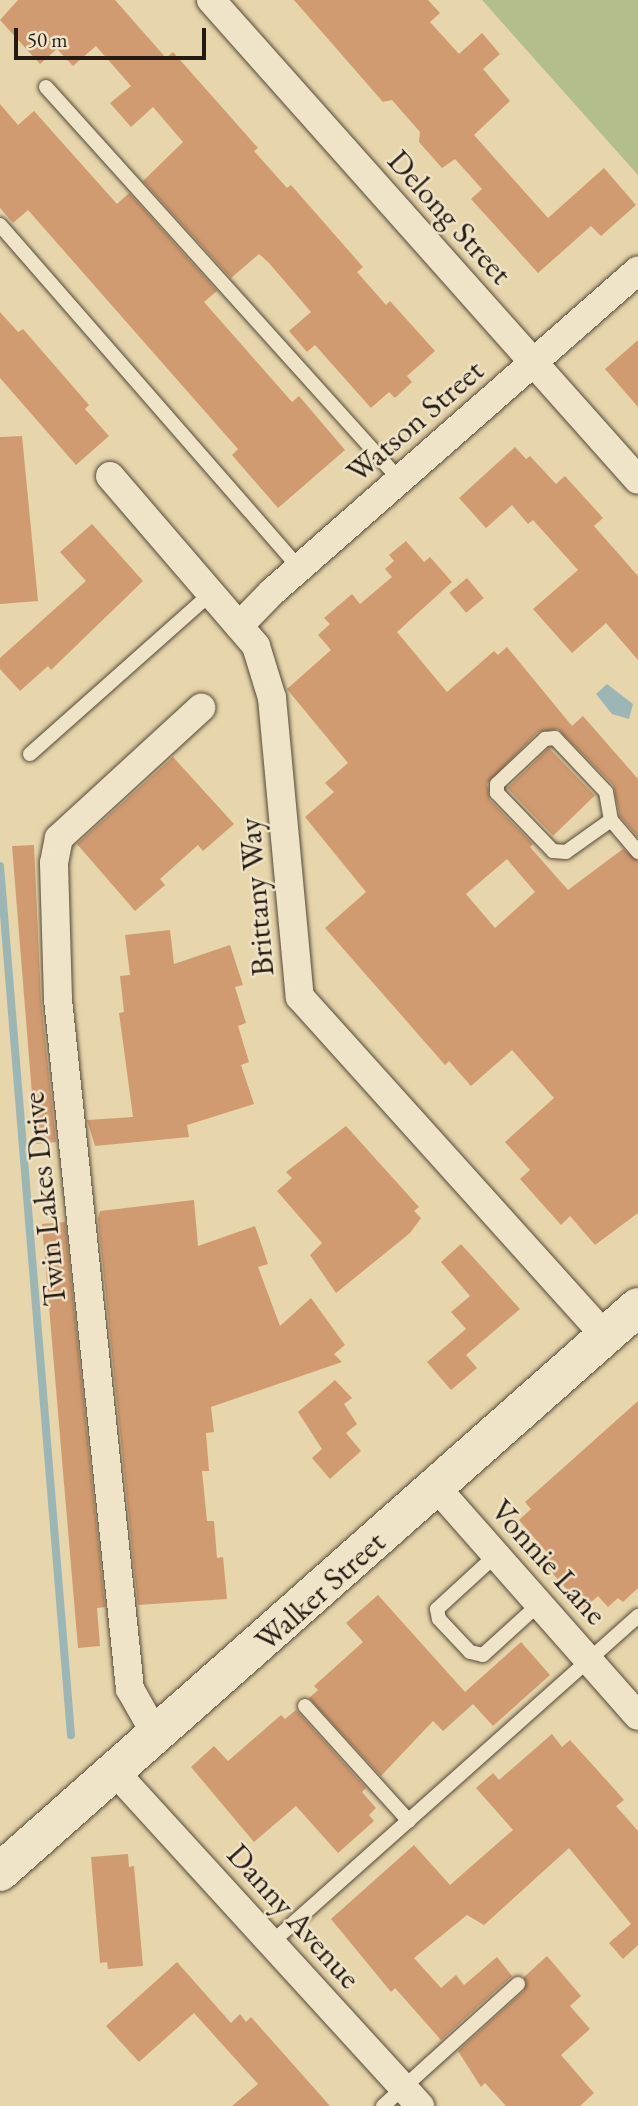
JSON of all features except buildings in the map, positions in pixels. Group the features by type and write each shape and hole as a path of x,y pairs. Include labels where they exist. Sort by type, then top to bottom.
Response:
{"main road":[{"name":"Walker Street","path":"0,1872 158,1737 638,1307"}],"street":[{"name":"Delong Street","path":"211,0 638,480"},
{"name":"Watson Street","path":"239,626 299,568 638,270"},
{"name":"Brittany Way","path":"110,476 256,646 272,698 300,997 605,1336"},
{"name":"Twin Lakes Drive","path":"158,1737 130,1689 58,999 54,863 60,838 201,708"},
{"name":"Vonnie Lane","path":"436,1487 638,1716"},
{"name":"Danny Avenue","path":"116,1773 271,1944 402,2100"}],"lane":[{"path":"46,87 400,480"},
{"path":"0,225 299,568"},
{"path":"30,754 211,594"},
{"path":"611,820 566,852 553,851 497,793 497,784 545,739 555,738 606,792 611,820 638,852"},
{"path":"496,1555 437,1609 439,1619 470,1652 483,1655 540,1604"},
{"path":"271,1944 638,1616"},
{"path":"305,1706 409,1821"},
{"path":"402,2100 518,1984"}],"green space":[{"path":"482,0 638,0 638,175"}],"water":[{"path":"607,684 633,704 629,719 612,714 596,694"}],"waterway":[{"path":"0,866 71,1735"}]}
